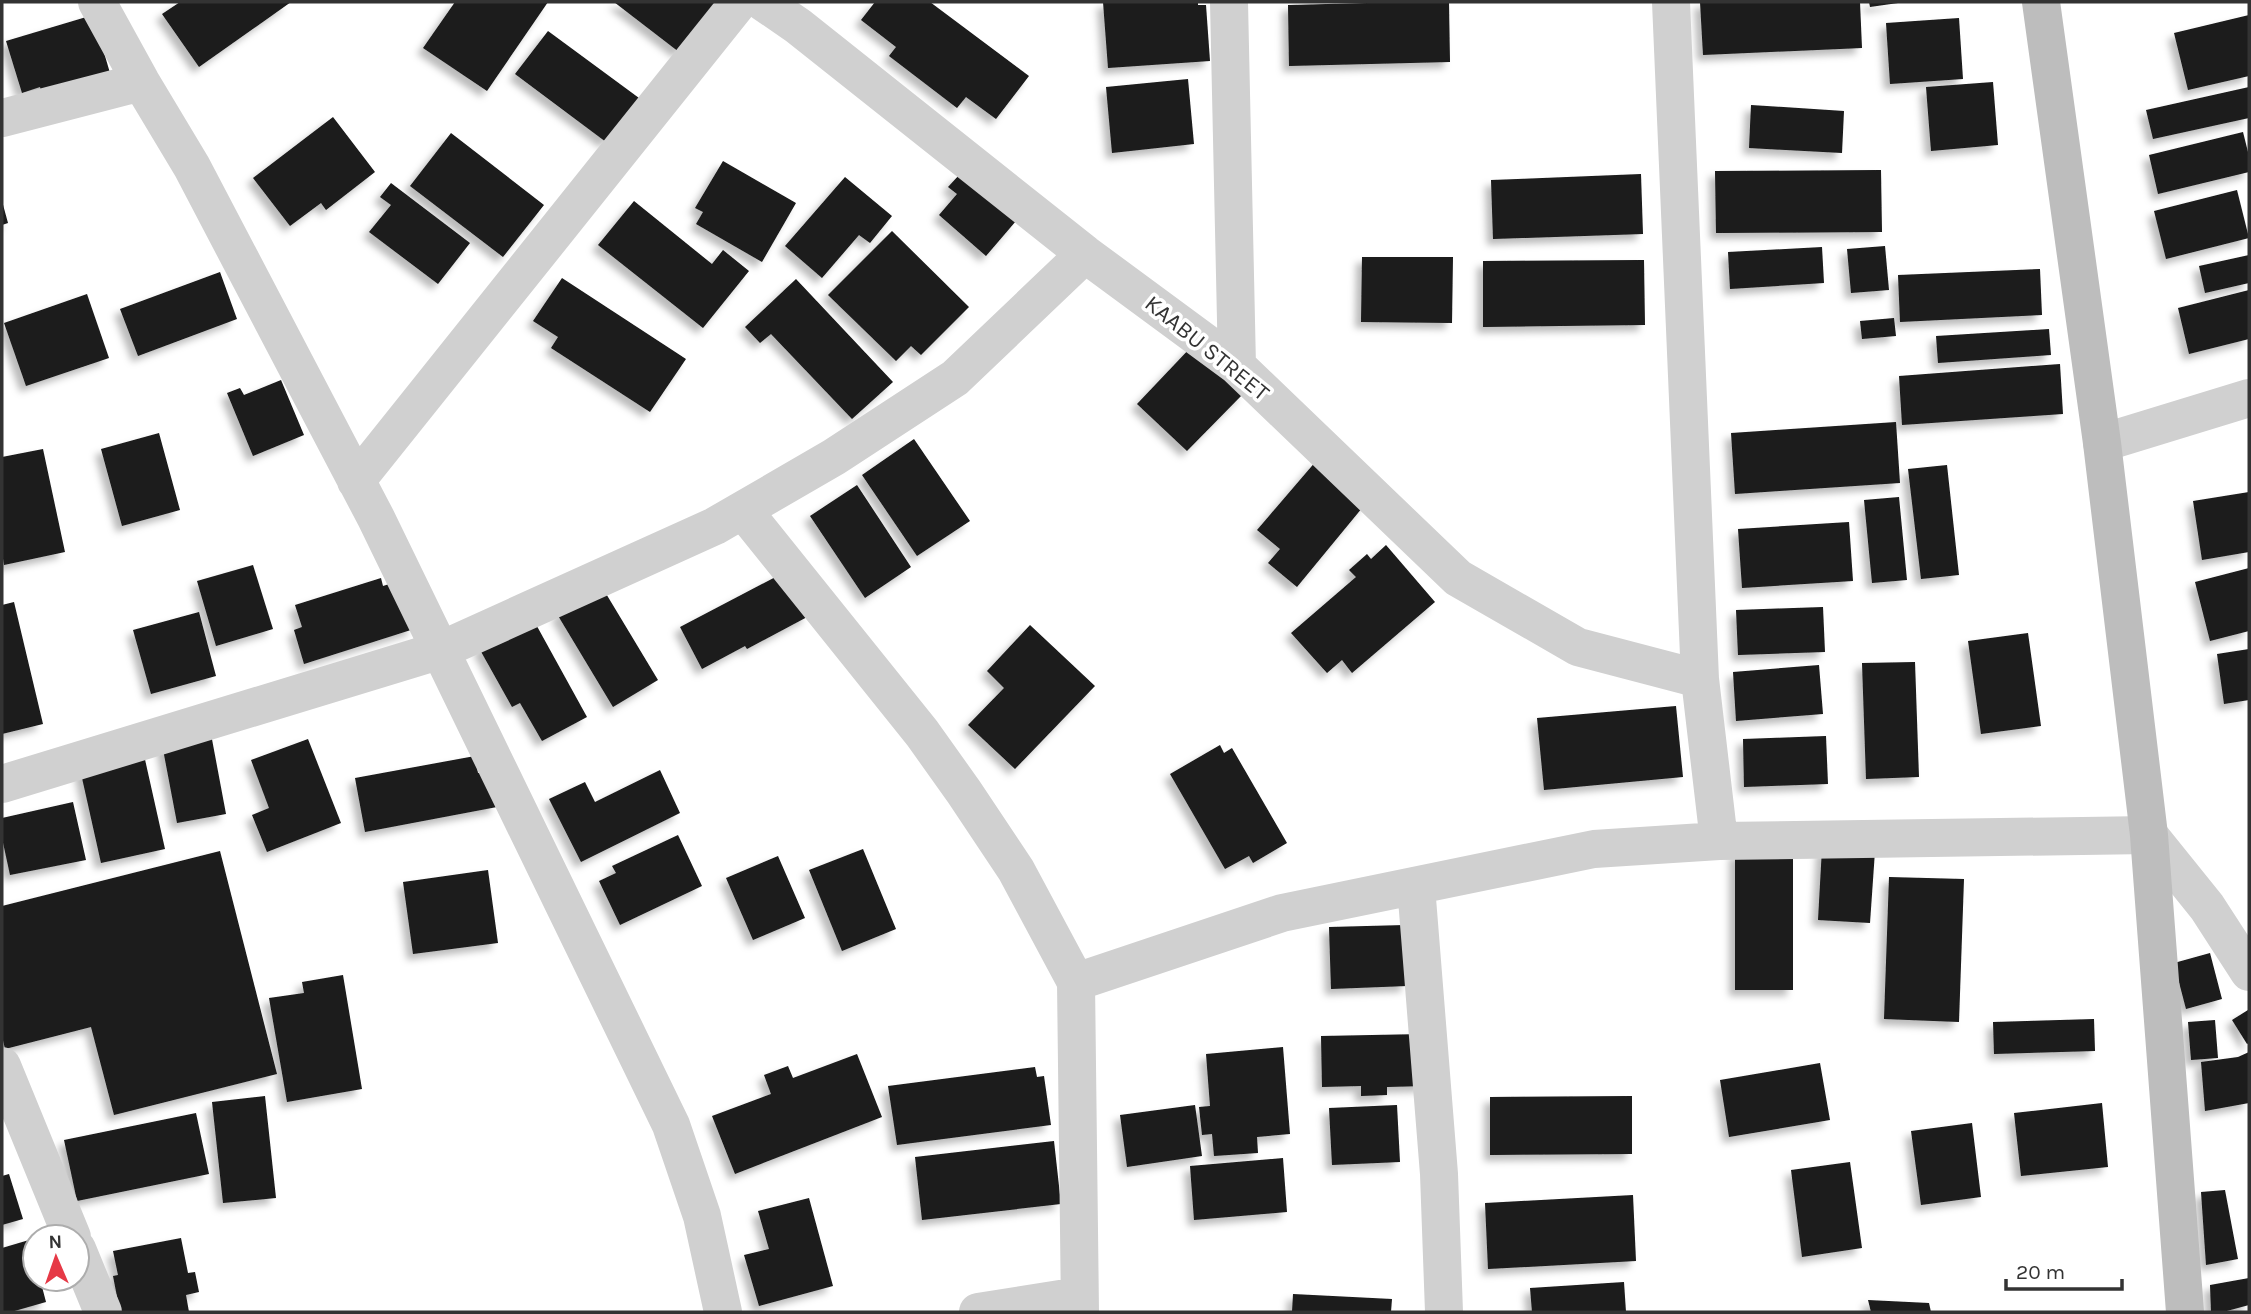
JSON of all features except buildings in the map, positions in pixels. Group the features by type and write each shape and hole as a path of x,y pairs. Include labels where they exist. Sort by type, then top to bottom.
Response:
{"street":[{"path":"97,2 192,167 356,481 671,1125 702,1216 723,1312"},
{"path":"356,481 739,2"},
{"name":"KAABU STREET","path":"763,2 798,14 1085,254 1237,366 1458,578 1578,646 1700,679"},
{"path":"1230,2 1237,366"},
{"path":"1671,2 1700,679 1719,841"},
{"path":"2041,2 2102,443 2149,835 2185,1312"},
{"path":"2,118 141,82"},
{"path":"2,784 441,650 715,526 834,457 955,378 1085,254"},
{"path":"2102,443 2249,398"},
{"path":"743,510 922,733 957,782 1016,870 1076,982 1080,1304 978,1312"},
{"path":"1076,982 1283,912 1594,849 1719,841 2149,835"},
{"path":"2149,835 2207,907 2249,972"},
{"path":"1416,886 1439,1174 1444,1312"},
{"path":"2,1066 66,1223"},
{"path":"91,1283 103,1312"}]}
